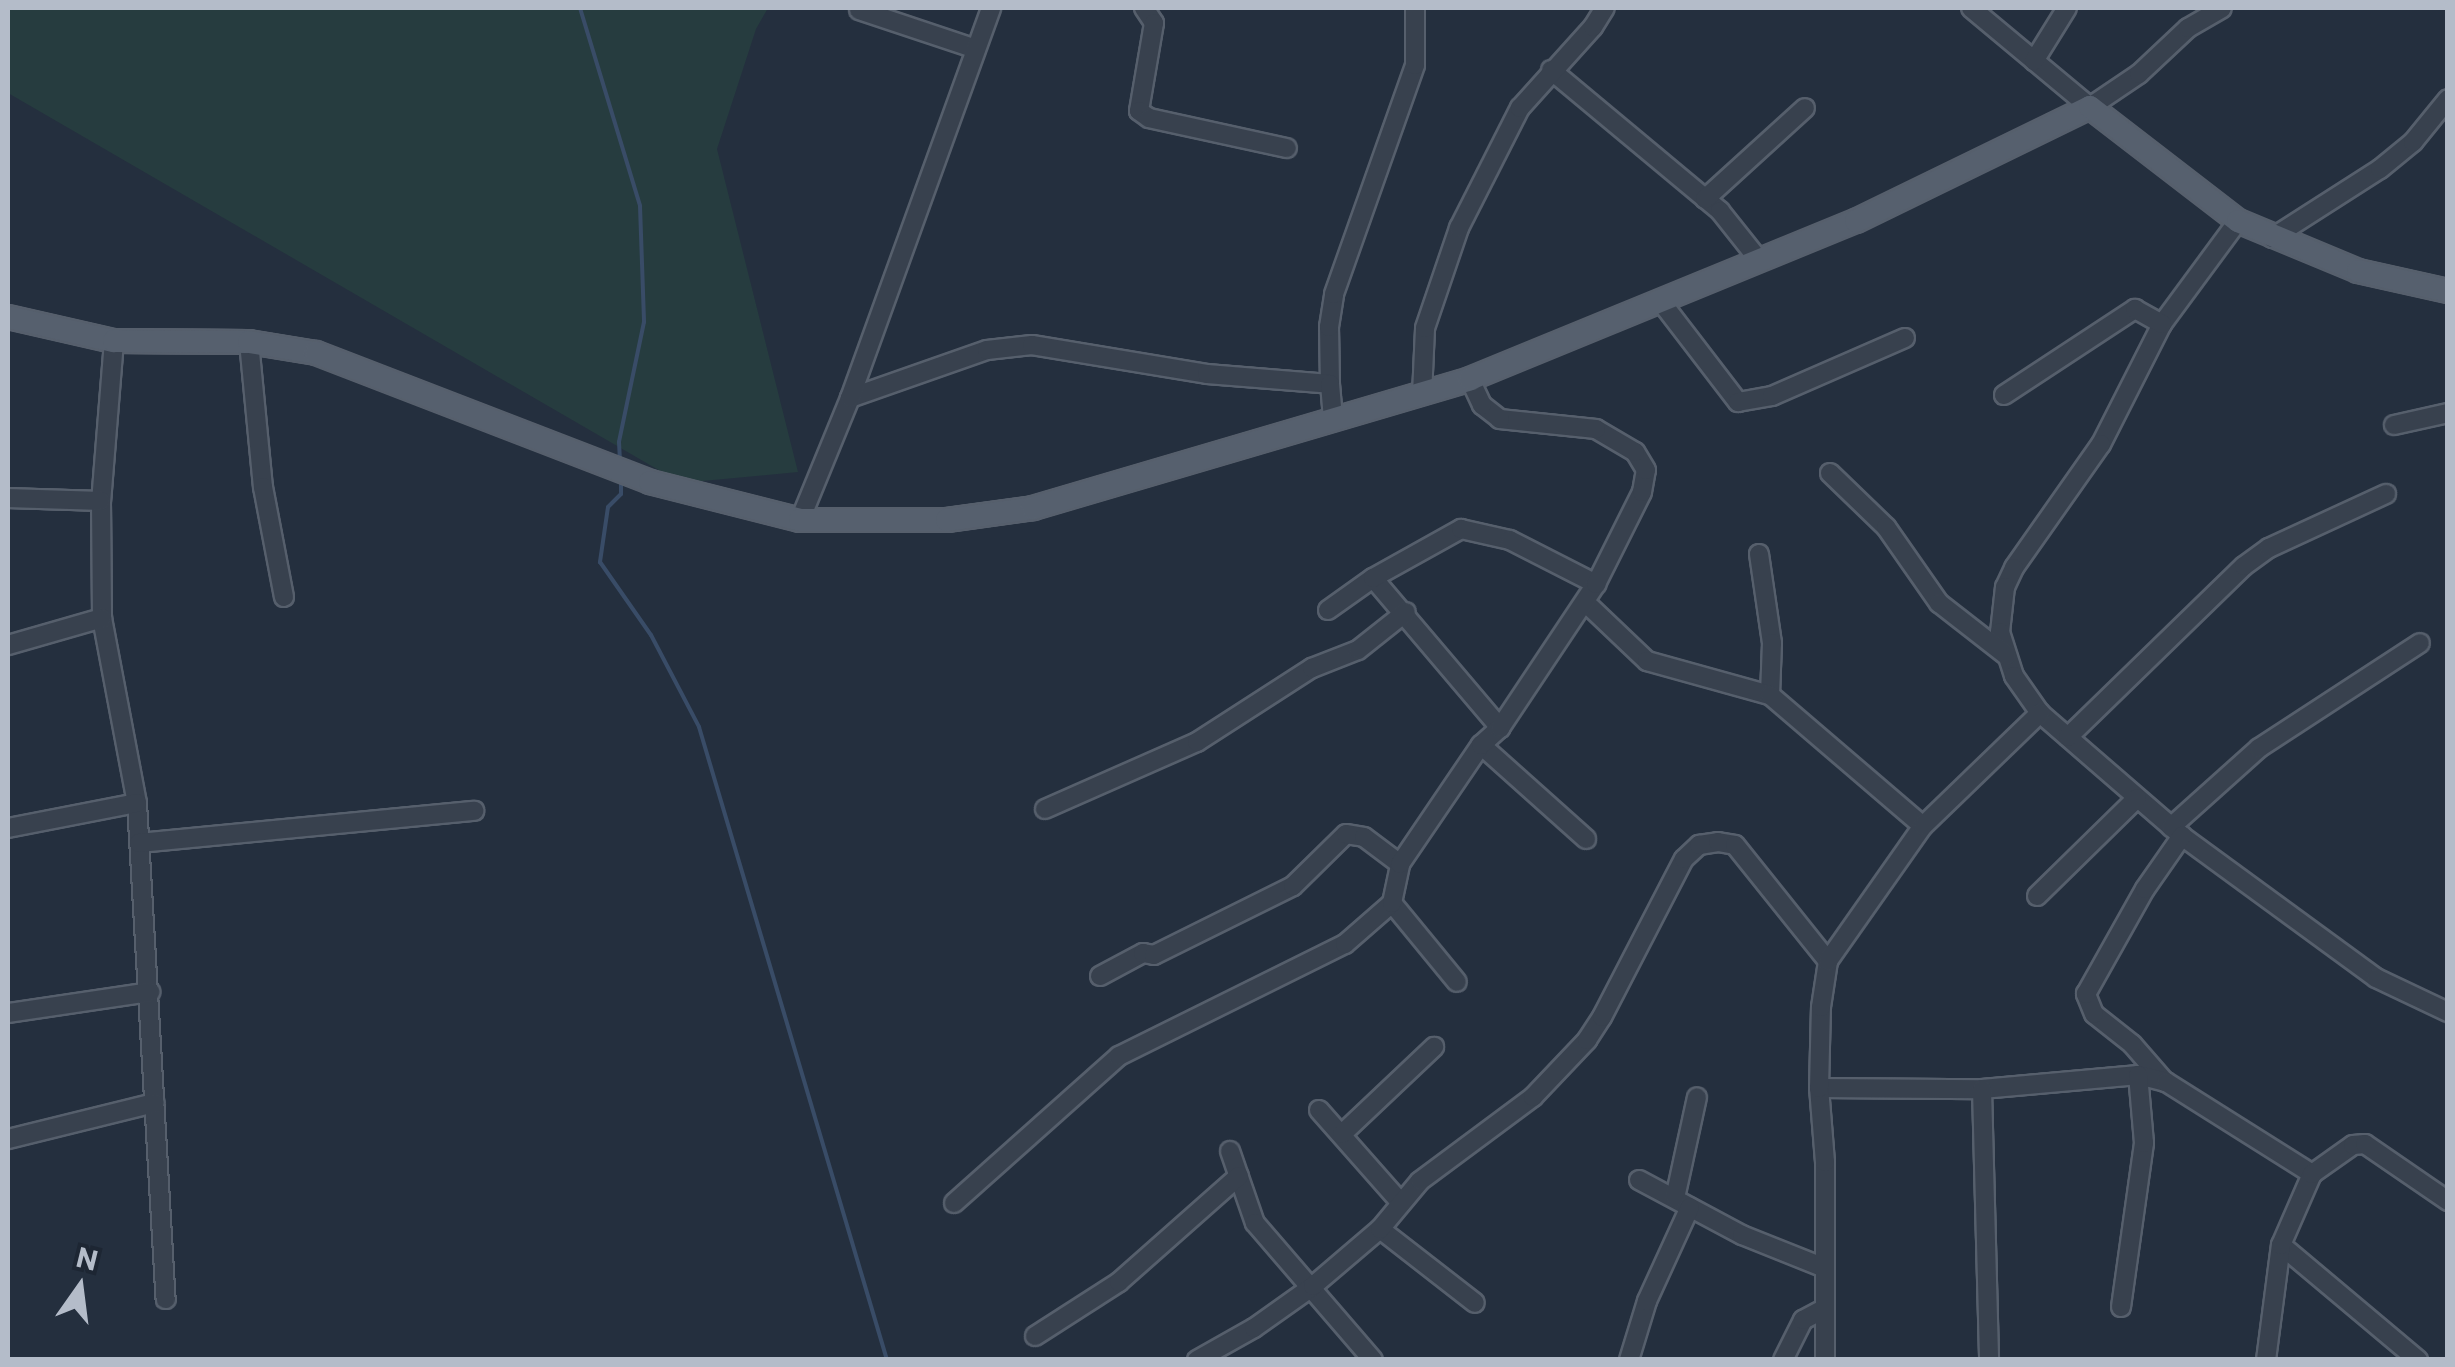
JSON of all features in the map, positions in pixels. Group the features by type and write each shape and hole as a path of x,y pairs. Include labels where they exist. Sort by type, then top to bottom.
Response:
{"main road":[{"path":"16,320 114,340 249,342 316,353 650,482 800,520 948,520 1033,508 1333,416 1470,379 1856,221 2090,106 2238,221 2358,271 2447,290"}],"street":[{"path":"800,520 850,398 991,8"},
{"path":"1144,8 1154,23 1138,111 1149,118 1287,148"},
{"path":"1333,416 1329,326 1334,294 1415,65 1414,8"},
{"path":"1422,395 1425,328 1458,228 1503,135 1552,70 1593,27 1604,8"},
{"path":"1971,8 2090,106 2139,74 2188,28 2222,8"},
{"path":"2034,62 2066,8"},
{"path":"859,10 976,49"},
{"path":"1552,70 1720,211 1758,260"},
{"path":"2272,238 2380,169 2413,142 2448,99"},
{"path":"1705,199 1804,108"},
{"path":"2238,221 2162,324 2100,444 2010,578 2001,608 2007,656 2014,676 2040,713 2177,831 2376,978 2448,1012"},
{"path":"1662,303 1738,402 1772,396 1905,338"},
{"path":"2004,395 2135,309 2162,324"},
{"path":"114,340 102,502 102,618 137,803 166,1299"},
{"path":"249,342 264,487 284,597"},
{"path":"850,398 1009,345 1207,374 1330,384"},
{"path":"954,1203 1118,1056 1345,944 1392,902 1400,864 1481,745 1500,728 1596,584 1642,492 1646,470 1634,452 1596,429 1500,419 1482,405 1470,379"},
{"path":"2394,425 2448,413"},
{"path":"1830,473 1886,527 1940,603 2007,656"},
{"path":"2068,738 2244,566 2270,548 2386,494"},
{"path":"8,498 102,502"},
{"path":"1328,610 1373,578 1462,529 1510,540 1596,584"},
{"path":"1760,554 1772,643 1770,695"},
{"path":"1373,578 1406,612 1442,664 1500,728"},
{"path":"1584,602 1647,661 1770,695 1923,826"},
{"path":"1045,809 1197,742 1312,668 1358,650 1406,612"},
{"path":"8,645 102,618"},
{"path":"2312,1174 2166,1082 2132,1044 2094,1014 2086,994 2177,831 2258,748 2420,643"},
{"path":"1825,1360 1825,1162 1819,1088 1821,1008 1828,961 1923,826 2040,713"},
{"path":"1481,745 1586,838"},
{"path":"2037,896 2137,798"},
{"path":"8,828 137,803"},
{"path":"140,843 474,811"},
{"path":"1100,976 1142,953 1154,955 1292,886 1346,834 1364,836 1400,864"},
{"path":"1196,1360 1254,1328 1313,1286 1380,1229 1401,1202 1439,1166 1533,1097 1587,1040 1684,859 1699,845 1718,842 1735,846 1828,961"},
{"path":"1392,902 1457,982"},
{"path":"8,1013 150,992"},
{"path":"1342,1134 1434,1047"},
{"path":"1819,1088 1982,1089 2138,1075 2166,1082"},
{"path":"2121,1307 2144,1143 2138,1075"},
{"path":"1982,1089 1989,1360"},
{"path":"1629,1360 1683,1203 1696,1098"},
{"path":"8,1139 155,1103"},
{"path":"1319,1110 1401,1202"},
{"path":"2266,1360 2281,1246 2312,1174 2353,1145 2365,1144 2448,1200"},
{"path":"1230,1151 1255,1222 1373,1360"},
{"path":"1036,1336 1119,1282 1239,1176"},
{"path":"1639,1180 1742,1235 1822,1266"},
{"path":"1380,1229 1475,1303"},
{"path":"2281,1246 2418,1360"},
{"path":"1783,1360 1803,1320 1824,1309"}],"green space":[{"path":"8,8 768,8 756,29 717,149 798,472 681,483 8,93"}],"waterway":[{"path":"580,8 640,206 644,322 619,442 620,461"},
{"path":"621,481 621,494 608,507 600,562 651,635 699,727 887,1360"}]}
